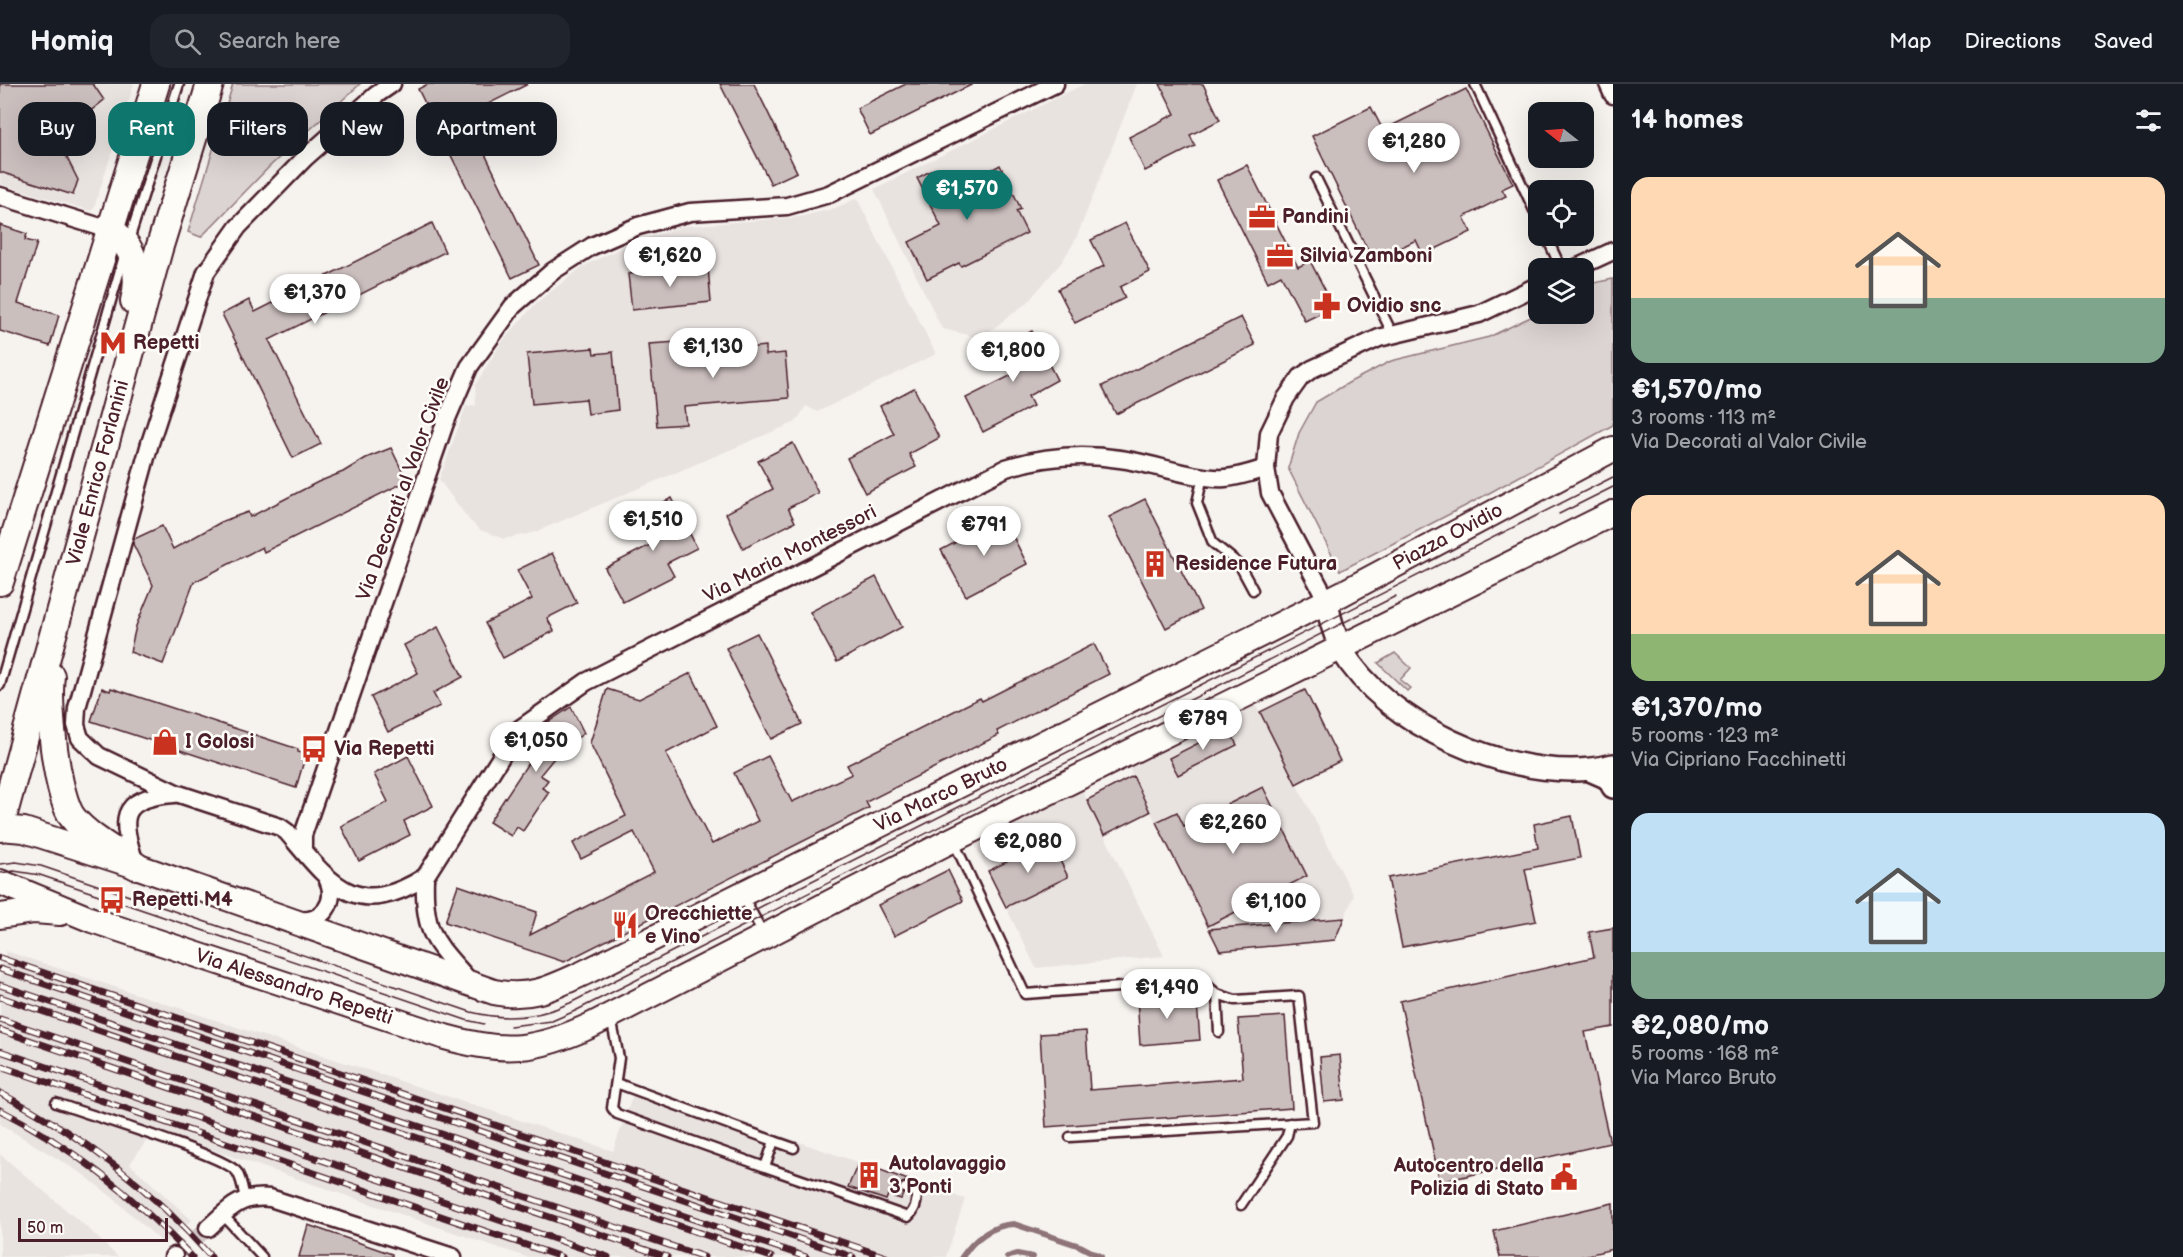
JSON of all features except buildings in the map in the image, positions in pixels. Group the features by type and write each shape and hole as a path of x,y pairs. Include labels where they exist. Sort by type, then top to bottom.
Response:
{"main road":[{"name":"Viale Enrico Forlanini","path":"0,582 118,238 156,84"},
{"name":"Viale Enrico Forlanini","path":"0,828 164,232 210,84"},
{"path":"113,417 119,354 137,290 136,268 118,238"},
{"name":"Piazza Ovidio","path":"1327,601 1613,449"},
{"path":"602,1020 953,840 1613,513"},
{"path":"63,599 50,697 61,789 68,809 80,825 136,866"},
{"name":"Via Marco Bruto","path":"472,984 494,992 520,996 554,986 1042,745 1327,601"},
{"path":"0,751 26,732"},
{"path":"0,828 24,830 136,866 472,984"},
{"name":"Via Alessandro Repetti","path":"0,882 93,920 472,1045 508,1048 541,1045 602,1020"},
{"path":"0,916 44,911 93,920"}],"street":[{"path":"393,84 376,95 305,158 238,227 218,254 199,290 150,443 88,664 77,708 76,725 83,743 93,752 176,794 280,827 327,878 352,893 386,897 404,891 425,878"},
{"name":"Via Decorati al Valor Civile","path":"306,854 303,835 445,423 469,367 513,306 553,270 615,235 663,218 690,212 787,206 829,194 1054,84"},
{"path":"1608,84 1613,95"},
{"path":"0,196 118,238"},
{"path":"1594,260 1613,250"},
{"path":"1594,265 1613,262"},
{"path":"1528,290 1479,314 1393,335 1355,348 1312,369 1301,377 1274,420 1266,448 1270,493 1327,601 1330,620 1351,664 1404,714 1440,737 1482,754 1520,765 1592,771 1608,778 1613,787"},
{"name":"Via Maria Montessori","path":"425,878 518,730 586,682 1006,468 1033,459 1088,456 1128,460 1203,476 1234,477 1266,468"},
{"path":"1592,771 1613,765"},
{"path":"136,866 125,831 128,812 146,798 176,794"},
{"path":"287,919 305,922 327,910 332,893 327,878"},
{"path":"425,878 424,901 430,932 472,984"},
{"path":"208,1228 245,1199 255,1196 276,1199 453,1257"}],"lane":[{"name":"Viale Enrico Forlanini","path":"0,685 118,238 179,84"},
{"path":"1475,84 1528,197"},
{"path":"1317,178 1393,335"},
{"path":"1203,476 1197,503 1212,543 1239,564 1253,590"},
{"path":"953,840 1025,994 1202,981 1217,994 1235,1000 1299,996 1313,1122 1070,1137"},
{"path":"742,893 765,936"},
{"path":"1217,994 1219,1032"},
{"path":"602,1020 618,1047 612,1108 617,1114 908,1217 913,1212 918,1199 916,1192 905,1188"},
{"path":"616,1083 794,1148"},
{"path":"56,1103 196,1151 228,1165 236,1172 245,1199"},
{"path":"1241,1206 1287,1136 1290,1123"},
{"path":"765,1167 774,1141"},
{"path":"223,1215 262,1257"}],"shaded area":[{"path":"0,84 134,84 128,102 108,102 108,156 111,156 94,208 91,211 0,184"},
{"path":"233,84 360,84 340,102 320,102 320,120 308,131 308,102 228,102"},
{"path":"1084,84 1137,84 1076,239 1061,263 1028,302 981,338 942,329 874,189"},
{"path":"211,156 281,156 201,237 188,232"},
{"path":"857,198 936,354 817,412 806,406 796,422 533,533 504,539 480,530 470,521 439,480 466,406 476,405 475,385 501,343 536,303 582,267 630,243 684,226 799,217 835,208"},
{"path":"1613,279 1613,425 1471,503 1340,571 1288,468 1299,433 1316,402 1391,361 1489,337 1528,318 1528,324 1594,324 1594,283"},
{"path":"1395,653 1411,668 1400,680 1410,688 1407,691 1378,663"},
{"path":"1250,694 1354,896 1335,940 1220,951 1124,758"},
{"path":"1078,781 1164,956 1036,968 970,835"},
{"path":"6,951 613,1151 636,1086 965,1199 946,1257 526,1257 154,1130 130,1164 192,1220 164,1244 84,1175 0,1124 0,969"},
{"path":"0,1154 90,1230 118,1257 0,1257"}],"waterway":[{"path":"962,1257 984,1234 998,1227 1014,1224 1080,1246 1101,1257"},
{"path":"1007,1257 1017,1254 1033,1257"}],"tunnel":[{"path":"174,1256 208,1228"}],"tram line":[{"path":"0,864 16,862 41,866 471,1012 509,1017 534,1015 570,1003 1613,477"},
{"path":"1559,514 1613,487"},
{"path":"510,1026 552,1021 575,1011 1396,596"},
{"path":"0,873 14,871 40,875 466,1020 484,1024"}],"railway":[{"path":"0,958 886,1257"},
{"path":"0,969 853,1257"},
{"path":"0,985 806,1257"},
{"path":"0,997 771,1257"},
{"path":"0,1019 704,1257"},
{"path":"0,1030 667,1257"},
{"path":"0,1051 608,1257"},
{"path":"0,1066 561,1257"},
{"path":"0,1093 58,1126 113,1165 164,1208 211,1257"},
{"path":"0,1110 53,1140 102,1175 149,1214 192,1257"}],"place":[{"name":"Pandini","path":"1262,217"},
{"name":"Silvia Zamboni","path":"1280,256"},
{"name":"Ovidio snc","path":"1327,306"},
{"name":"Repetti","path":"113,343"},
{"name":"Residence Futura","path":"1155,564"},
{"name":"I Golosi","path":"165,742"},
{"name":"Via Repetti","path":"314,749"},
{"name":"Repetti M4","path":"112,900"},
{"name":"Orecchiette e Vino","path":"625,925"},
{"name":"Autolavaggio 3 Ponti","path":"869,1175"},
{"name":"Autocentro della Polizia di Stato","path":"1564,1177"}]}
